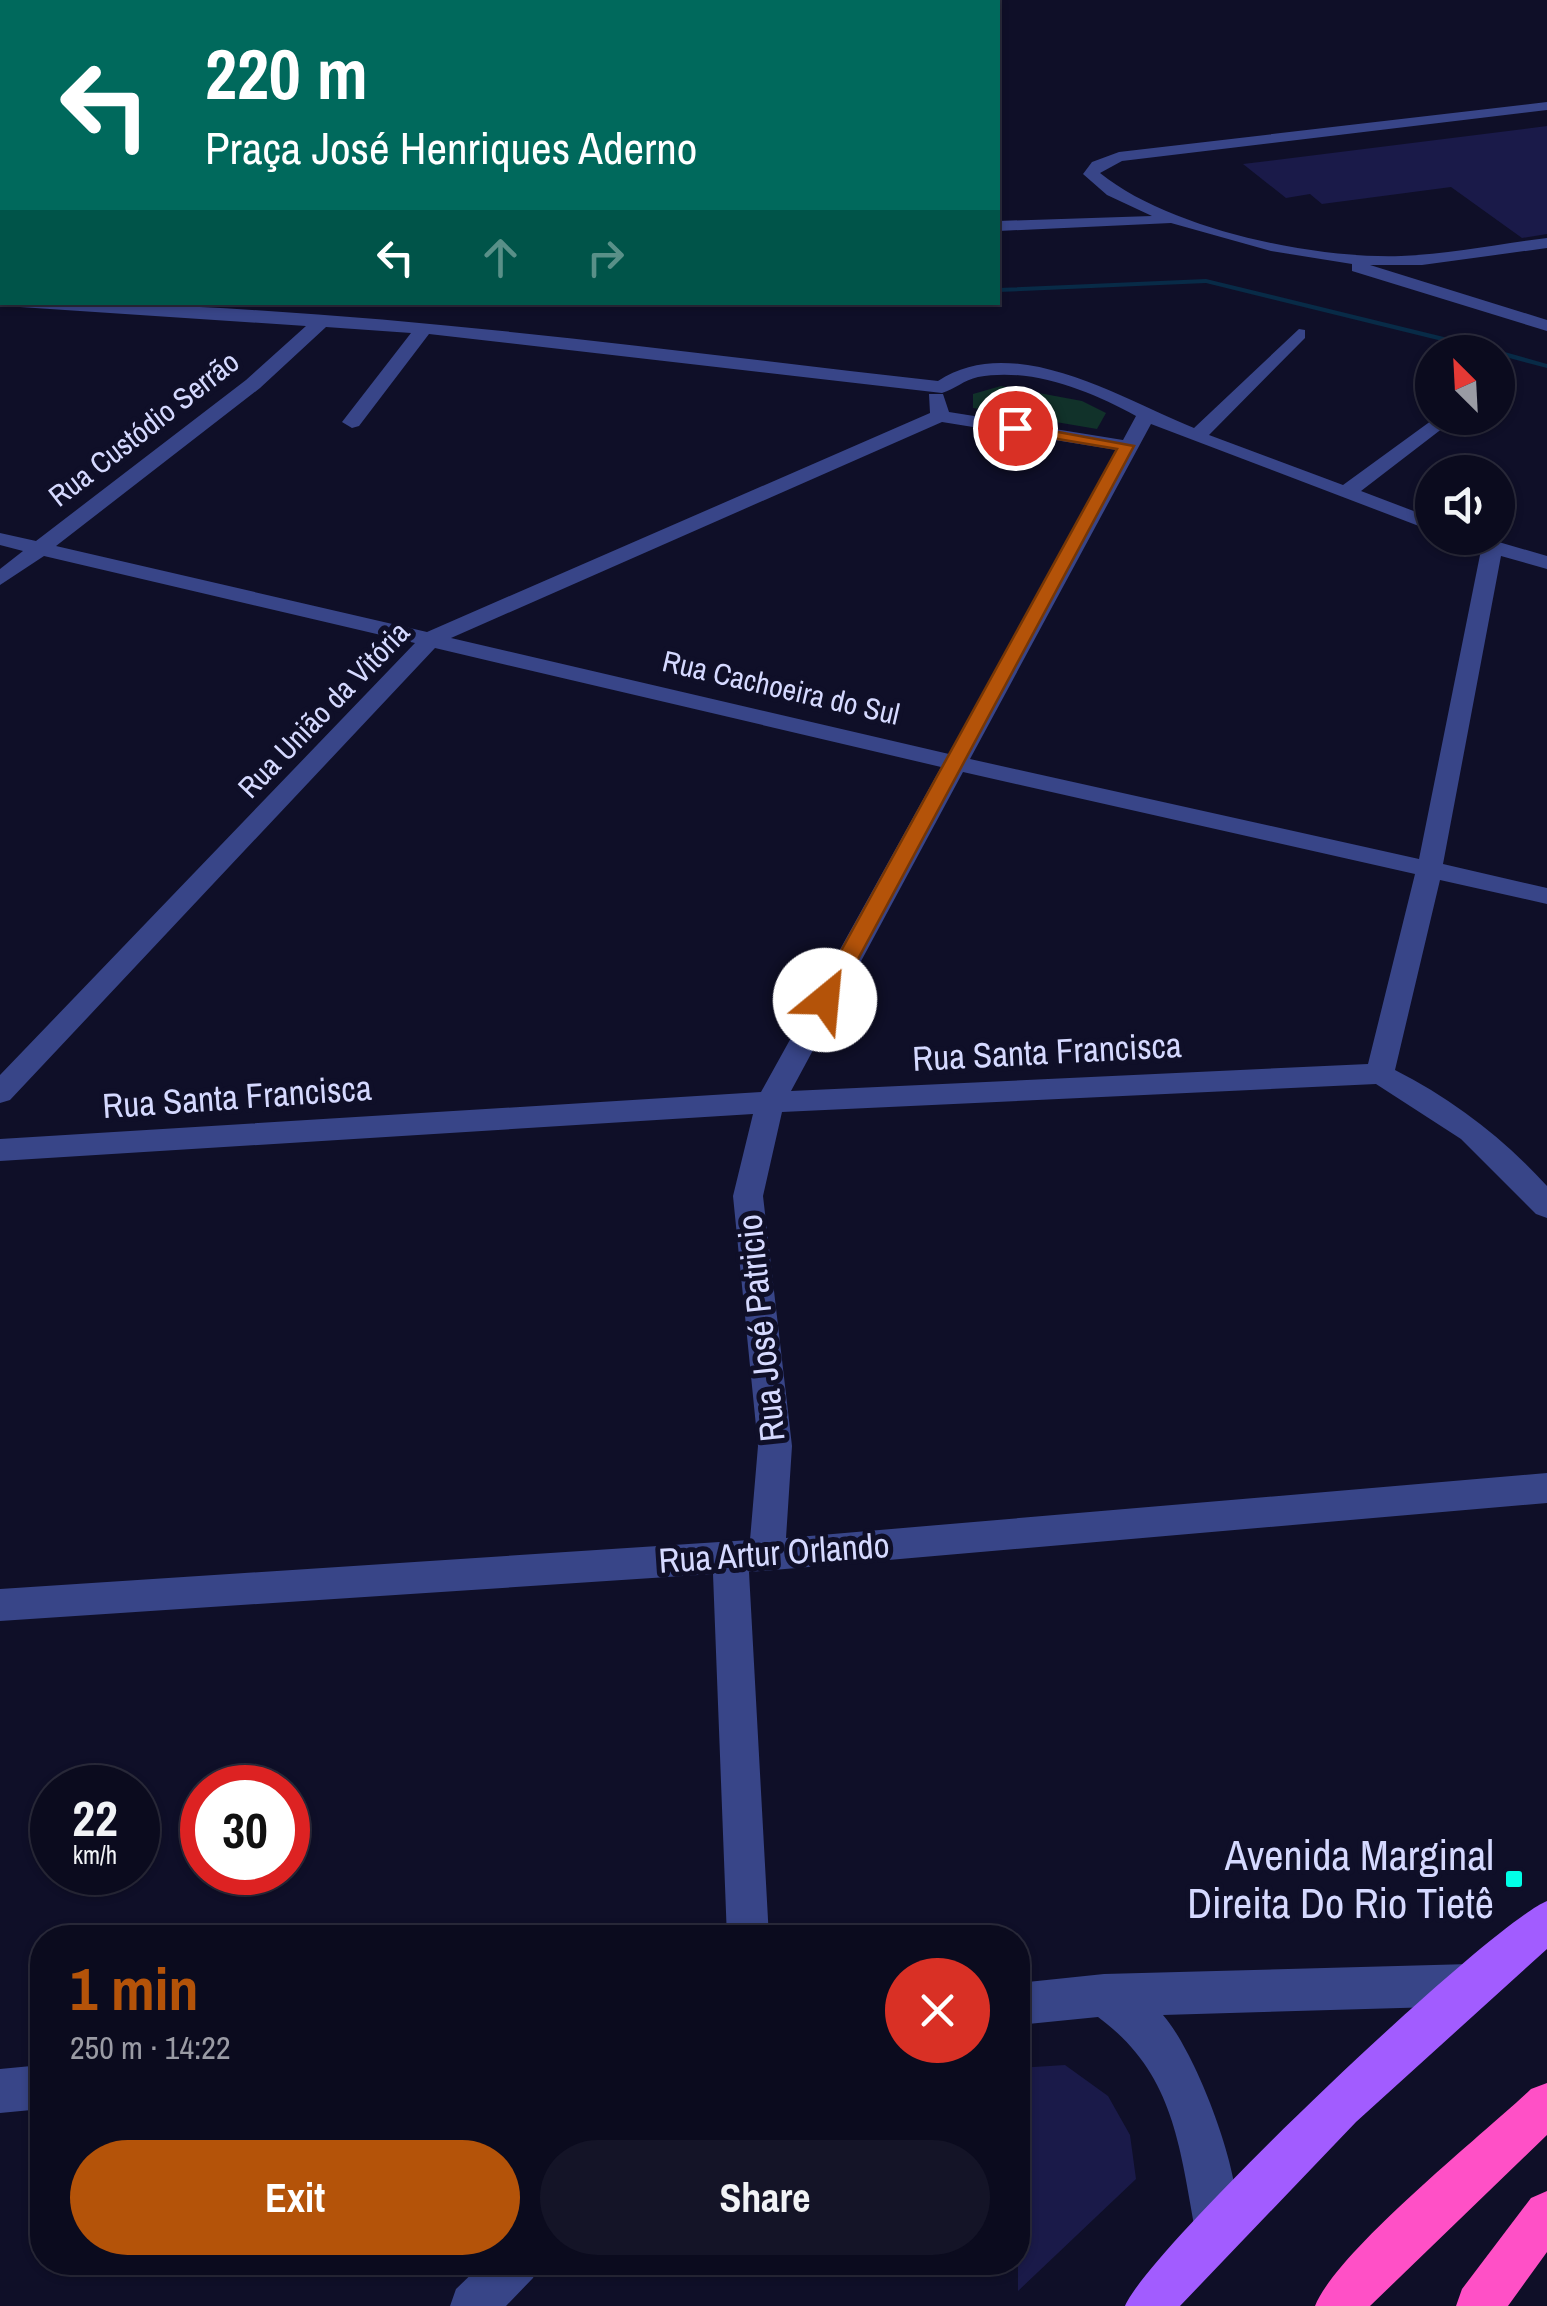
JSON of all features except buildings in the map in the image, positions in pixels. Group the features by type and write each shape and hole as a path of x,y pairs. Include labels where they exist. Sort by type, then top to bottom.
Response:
{"highway":[{"path":"1338,2306 1385,2256 1547,2104"},
{"path":"1478,2306 1547,2214"}],"main road":[{"path":"1148,2306 1218,2228 1470,1985 1547,1922"}],"street":[{"path":"1547,106 1119,157 1094,168 1091,174 1102,186 1178,220 1322,254 1547,326"},
{"path":"1000,226 1178,220"},
{"path":"1322,254 1382,261 1547,243"},
{"path":"67,305 424,328 942,387"},
{"path":"286,319 298,305"},
{"name":"Rua Custódio Serrão","path":"0,579 253,384 322,321"},
{"path":"352,422 424,328"},
{"path":"1197,436 1300,334"},
{"path":"1126,446 940,416 936,394 965,375 1018,373 1111,393 1197,436 1415,518"},
{"name":"Rua José Patricio","path":"748,1925 748,1557 775,1446 748,1196 770,1102 952,762 1126,446 1148,414"},
{"name":"Rua União da Vitória","path":"0,1094 432,638 940,416"},
{"path":"1347,492 1424,435"},
{"name":"Rua Cachoeira do Sul","path":"0,539 952,762 1430,866 1547,896"},
{"path":"1515,554 1547,563"},
{"path":"1491,555 1430,866 1380,1074 1442,1106 1516,1172 1547,1206"},
{"name":"Rua Santa Francisca","path":"0,1150 770,1102 1380,1074"},
{"name":"Rua Artur Orlando","path":"0,1605 748,1557 1547,1488"},
{"path":"1030,2003 1104,1995 1470,1985"},
{"path":"1104,1995 1152,2034 1181,2083 1202,2143 1218,2228"},
{"path":"0,2091 30,2089"},
{"path":"473,2306 504,2275"}],"green space":[{"path":"1001,386 1082,401 1106,413 1097,429 973,408 973,394"}],"waterway":[{"path":"1000,290 1206,281 1425,335"},
{"path":"1515,358 1547,366"}],"place":[{"name":"Avenida Marginal Direita Do Rio Tietê","path":"1514,1879"}],"route":[{"path":"825,1000 1126,446 1015,428"}]}
